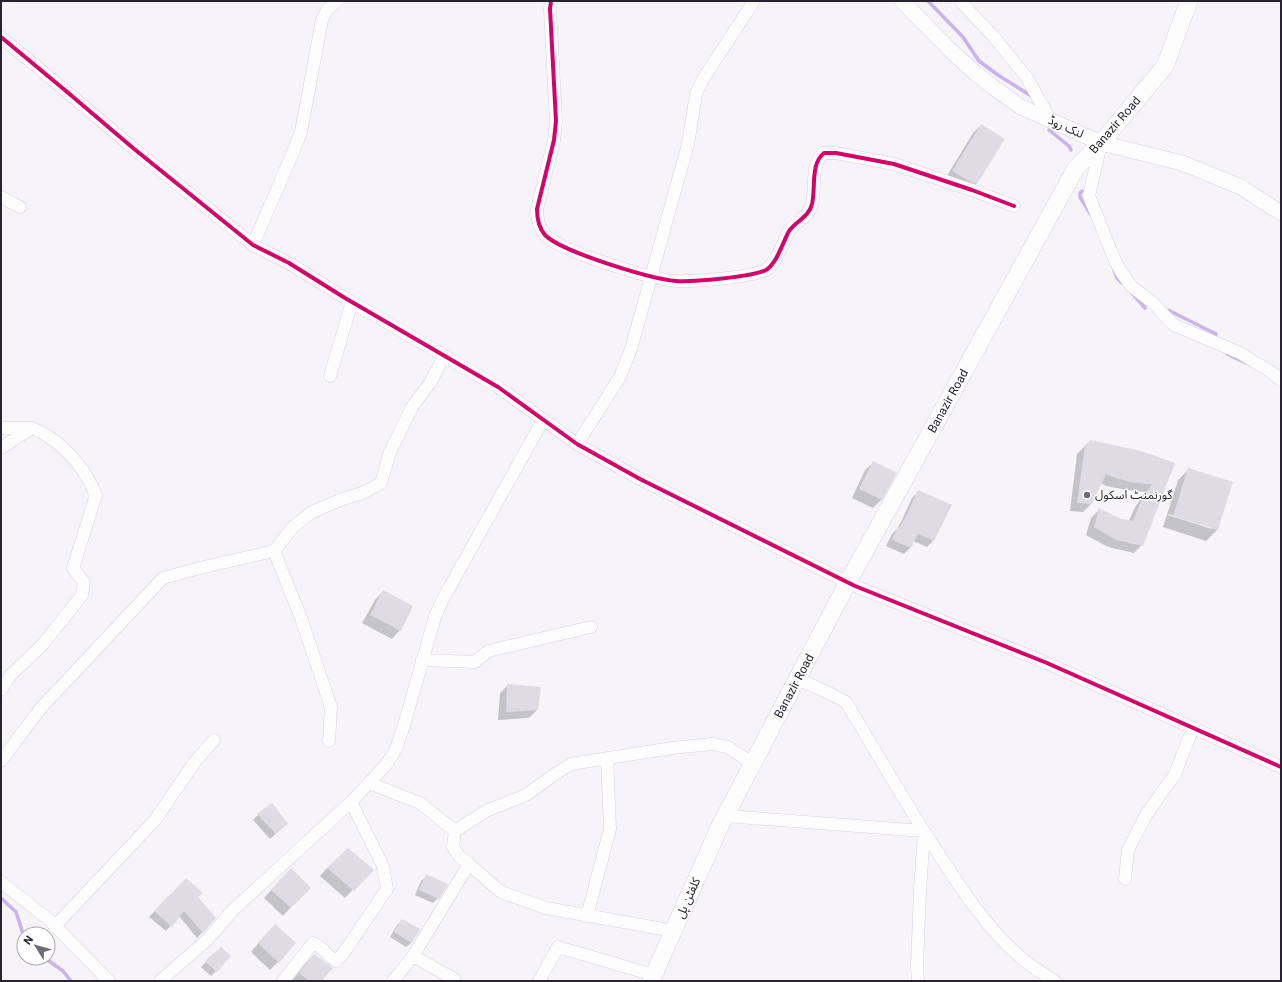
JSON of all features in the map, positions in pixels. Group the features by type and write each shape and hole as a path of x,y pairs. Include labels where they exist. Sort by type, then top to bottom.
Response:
{"highway":[{"name":"Banazir Road","path":"726,816 848,582 1076,168 1101,143 1165,66 1189,1"},
{"name":"کلفٹن پل","path":"652,978 720,826 726,816"}],"main road":[{"name":"لنک روڈ","path":"902,1 949,49 993,87 1021,106 1101,143 1182,163 1241,188 1281,213"}],"street":[{"path":"253,245 301,132 322,20 327,10 337,1"},
{"path":"552,1 550,9 556,121 554,140 537,209 537,219 546,235 580,253 652,276 676,281 754,274 766,270 772,264 790,230 810,211 816,166 819,156 824,153 836,153 894,164 972,190 1014,206"},
{"path":"577,444 620,377 631,349 688,144 696,94 702,79 754,1"},
{"path":"960,1 993,36 1027,78 1052,120"},
{"path":"1,37 144,158 253,245 289,263 352,302 498,387 577,444 640,479 848,582 1046,663 1281,767"},
{"path":"1101,143 1089,196 1113,256 1120,270 1131,286 1152,302 1174,326 1240,353 1281,380"},
{"path":"1,197 20,207"},
{"path":"330,376 352,302"},
{"path":"1,761 40,709 163,578 274,551 293,527 312,512 340,500 365,492 382,483 393,445 412,407 430,384 444,356"},
{"path":"160,981 207,940 234,909 351,802 386,765 396,749 435,617 443,598 543,420"},
{"path":"1,428 32,428 49,436 72,457 91,484 96,495 73,568 84,582 82,595 44,644 10,676 1,690"},
{"path":"1,448 32,428"},
{"path":"274,551 301,618 331,707 330,741"},
{"path":"422,660 475,662 488,651 591,627"},
{"path":"798,679 846,702 924,831 980,914 1011,950 1045,976 1055,981"},
{"path":"1125,879 1128,850 1146,815 1175,774 1193,728"},
{"path":"1,882 48,919 54,926 155,820 194,763 214,740"},
{"path":"455,831 486,811 526,795 571,764 672,748 712,744 728,748 753,764"},
{"path":"587,916 610,829 607,759"},
{"path":"369,783 420,803 455,831"},
{"path":"283,981 314,943 320,946 330,958 336,961 342,955 388,888 383,866 351,802"},
{"path":"726,816 924,831"},
{"path":"455,831 453,848 459,856 501,892 546,908 674,931"},
{"path":"918,981 917,967 920,891 924,831"},
{"path":"393,981 412,956 469,864"},
{"path":"56,928 109,981"},
{"path":"539,981 558,947 652,978"},
{"path":"412,956 454,979"}],"building":[{"path":"981,124 1005,139 977,184 952,171"},
{"name":"گورنمنٹ اسکول","path":"1091,440 1141,451 1175,463 1143,546 1116,540 1094,527 1099,508 1119,518 1133,521 1142,499 1152,484 1135,483 1106,474 1092,504 1077,503 1085,445"},
{"path":"873,461 897,473 882,500 859,489"},
{"path":"1188,468 1233,482 1218,530 1173,516"},
{"path":"918,490 952,505 934,541 918,534 911,548 892,540 898,526 900,527 908,512"},
{"path":"383,590 413,606 401,631 370,615"},
{"path":"507,684 541,687 538,710 506,712"},
{"path":"272,803 288,824 276,834 257,814"},
{"path":"348,848 374,870 354,891 327,868"},
{"path":"291,868 311,888 291,908 271,890"},
{"path":"426,874 448,884 439,899 419,890"},
{"path":"186,878 203,893 198,897 216,918 203,933 184,911 172,927 154,911"},
{"path":"402,919 420,929 412,943 394,932"},
{"path":"275,924 296,943 279,963 258,943"},
{"path":"221,947 231,956 217,972 205,961"},
{"path":"314,954 333,968 322,981 309,981 299,973"}],"waterway":[{"path":"928,1 963,37 979,61 1033,97"},
{"path":"1049,130 1069,146 1071,150"},
{"path":"1082,191 1080,193 1080,197 1091,215"},
{"path":"1114,270 1117,278 1122,283"},
{"path":"1131,292 1145,308"},
{"path":"1168,310 1216,334"},
{"path":"1227,354 1246,363"},
{"path":"1,898 16,912 20,926"},
{"path":"56,966 63,971 71,981"}],"cycle path":[{"path":"551,1 550,9 556,121 554,140 537,213 540,226 545,235 554,242 569,249 628,270 676,281 708,280 759,273 770,267 777,257 789,231 808,212 812,204 815,170 817,163 824,153 836,153 894,164 972,190 1014,206"},
{"path":"1,37 133,148 253,245 289,263 345,298 498,387 577,444 640,479 855,586 1047,663 1281,767"}],"place":[{"name":"گورنمنٹ اسکول","path":"1087,495"}]}
